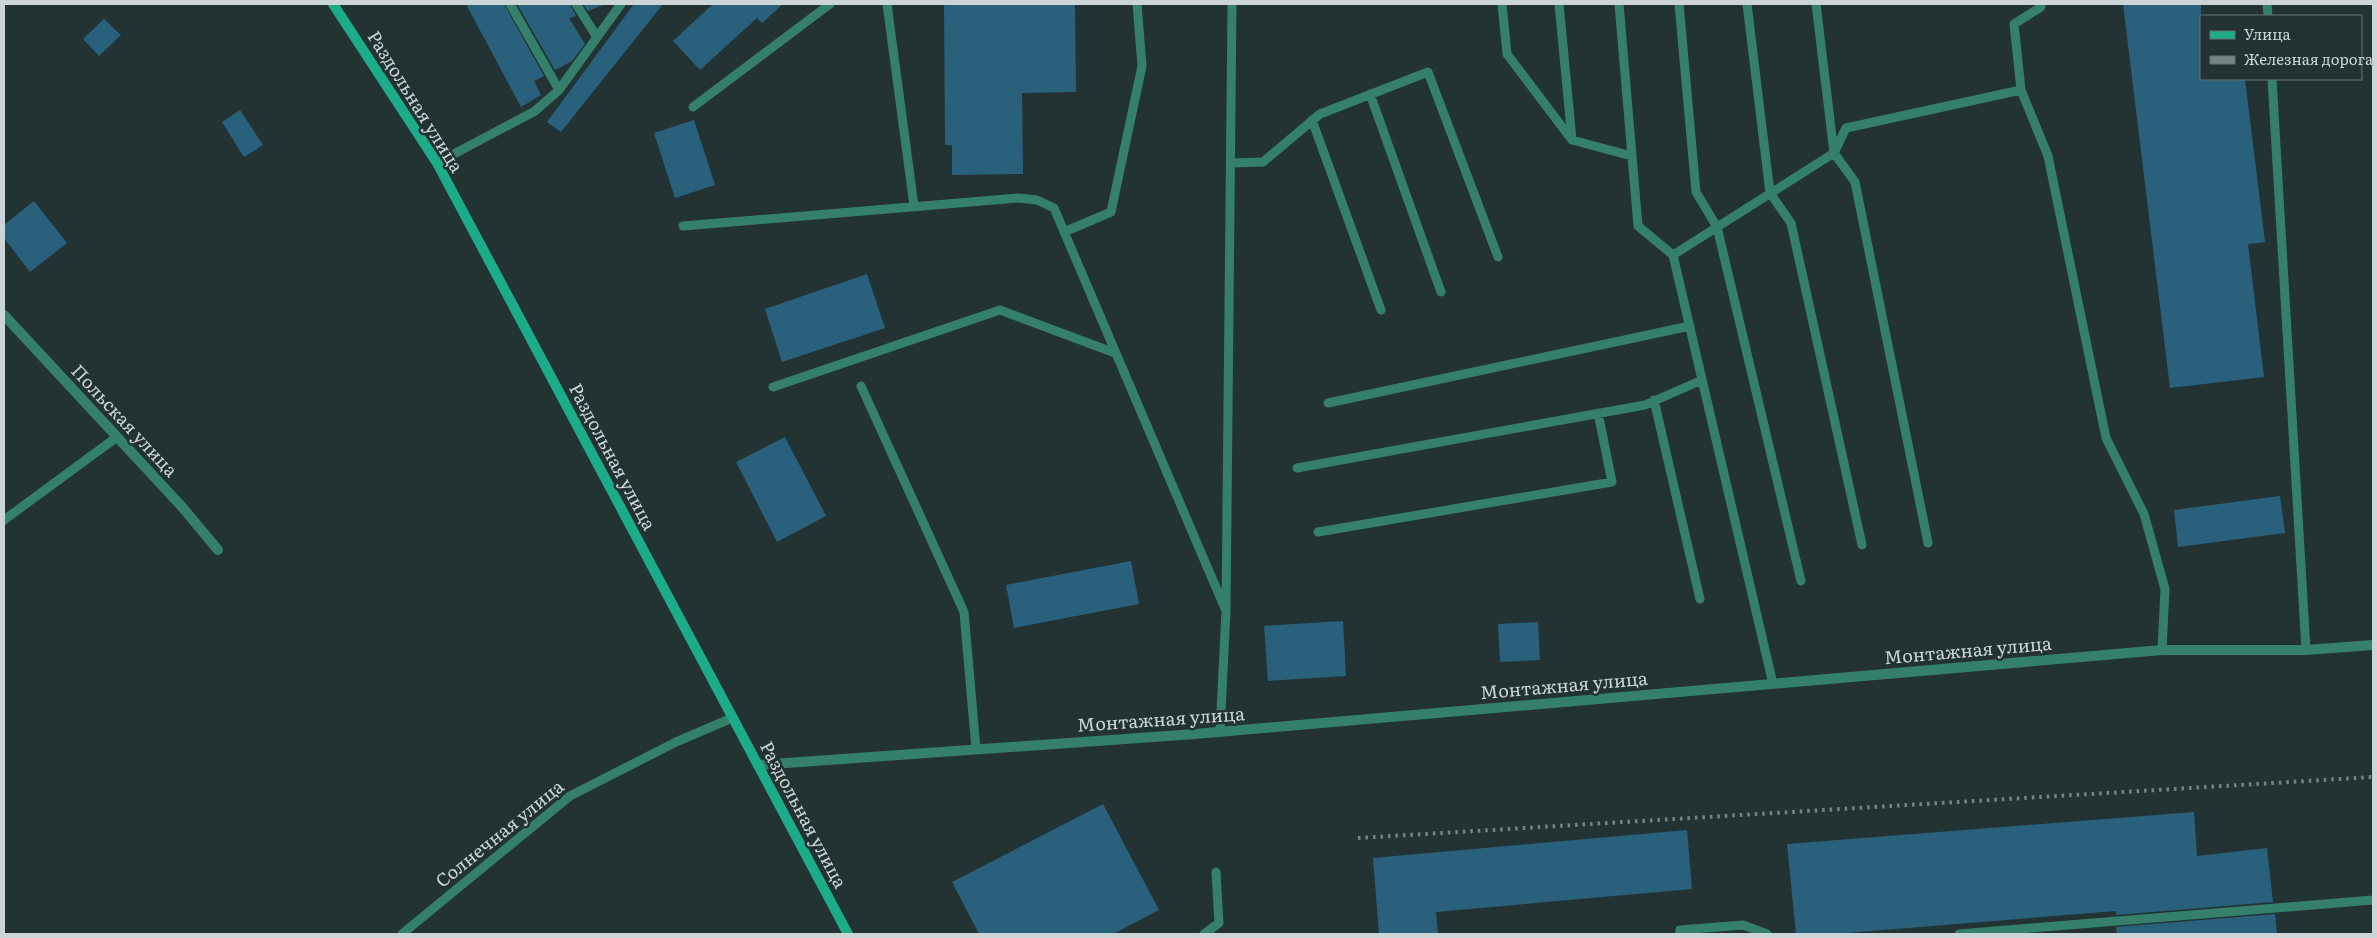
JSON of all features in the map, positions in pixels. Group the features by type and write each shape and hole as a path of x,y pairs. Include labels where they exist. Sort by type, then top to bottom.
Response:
{"main road":[{"name":"Раздольная улица","path":"333,4 437,163 848,934"}],"street":[{"name":"Польская улица","path":"4,315 183,508 218,550"},
{"name":"Монтажная улица","path":"758,765 1220,732 2162,650 2306,650 2373,644"}],"lane":[{"path":"510,4 559,90"},
{"path":"576,4 597,37"},
{"path":"437,163 535,110 559,90 621,4"},
{"path":"693,107 830,4"},
{"path":"887,4 914,206"},
{"path":"1064,232 1112,212 1142,66 1136,4"},
{"path":"1220,732 1226,611 1232,4"},
{"path":"1502,4 1507,54 1572,140 1632,156"},
{"path":"1559,4 1572,140"},
{"path":"1619,4 1638,226 1673,256 1773,684"},
{"path":"1679,4 1696,192 1717,227 1801,581"},
{"path":"1748,4 1770,194 1791,224 1862,545"},
{"path":"1816,4 1834,153 1855,182 1928,543"},
{"path":"2041,4 2041,7 2014,24 2021,90 2048,156 2106,438 2144,514 2165,589 2162,650"},
{"path":"1230,163 1263,162 1320,114 1428,72 1498,256"},
{"path":"2272,80 2306,650"},
{"path":"1673,256 1834,153 1846,128 2021,90"},
{"path":"1370,94 1440,292"},
{"path":"1312,120 1381,310"},
{"path":"683,226 1018,198 1037,200 1054,208 1226,611"},
{"path":"773,387 1000,310 1116,352"},
{"path":"1328,403 1690,326"},
{"path":"1297,468 1644,404 1702,380"},
{"path":"861,386 964,612 976,750"},
{"path":"1654,400 1700,599"},
{"path":"1318,532 1612,482 1598,413"},
{"path":"4,520 117,437"},
{"name":"Солнечная улица","path":"402,934 570,796 676,742 732,718"},
{"path":"1204,934 1219,923 1216,872"},
{"path":"1960,934 2373,900"},
{"path":"1680,934 1680,930 1743,925 1767,934"}],"building":[{"path":"466,4 504,4 544,76 534,81 541,95 521,107"},
{"path":"517,4 570,4 576,16 569,18 585,44 572,61 555,70"},
{"path":"583,4 603,4 603,5 588,11"},
{"path":"634,4 663,4 561,132 547,122"},
{"path":"713,4 783,4 762,23 757,18 700,70 673,41"},
{"path":"944,4 1075,4 1076,92 1022,93 1023,174 952,175 952,145 945,145"},
{"path":"2123,4 2201,4 2200,80 2245,80 2265,242 2248,244 2264,377 2170,388"},
{"path":"104,19 121,35 99,56 83,39"},
{"path":"240,110 263,145 244,157 222,122"},
{"path":"694,120 715,185 675,198 654,133"},
{"path":"34,201 67,243 30,272 4,238 4,225"},
{"path":"867,274 885,328 782,362 765,309"},
{"path":"785,437 826,516 777,542 736,462"},
{"path":"2280,496 2285,533 2178,547 2174,510"},
{"path":"1131,561 1139,604 1014,628 1006,585"},
{"path":"1343,621 1346,676 1268,681 1264,626"},
{"path":"1538,622 1540,660 1500,662 1498,624"},
{"path":"1103,804 1159,910 1113,934 979,934 952,882"},
{"path":"2194,812 2197,856 2267,848 2273,902 2116,915 2116,911 1834,934 1796,934 1787,844"},
{"path":"1687,830 1692,889 1436,912 1438,934 1379,934 1373,858"},
{"path":"2275,914 2277,934 2117,934 2116,927"}],"railway":[{"path":"1358,838 2373,777"}]}
